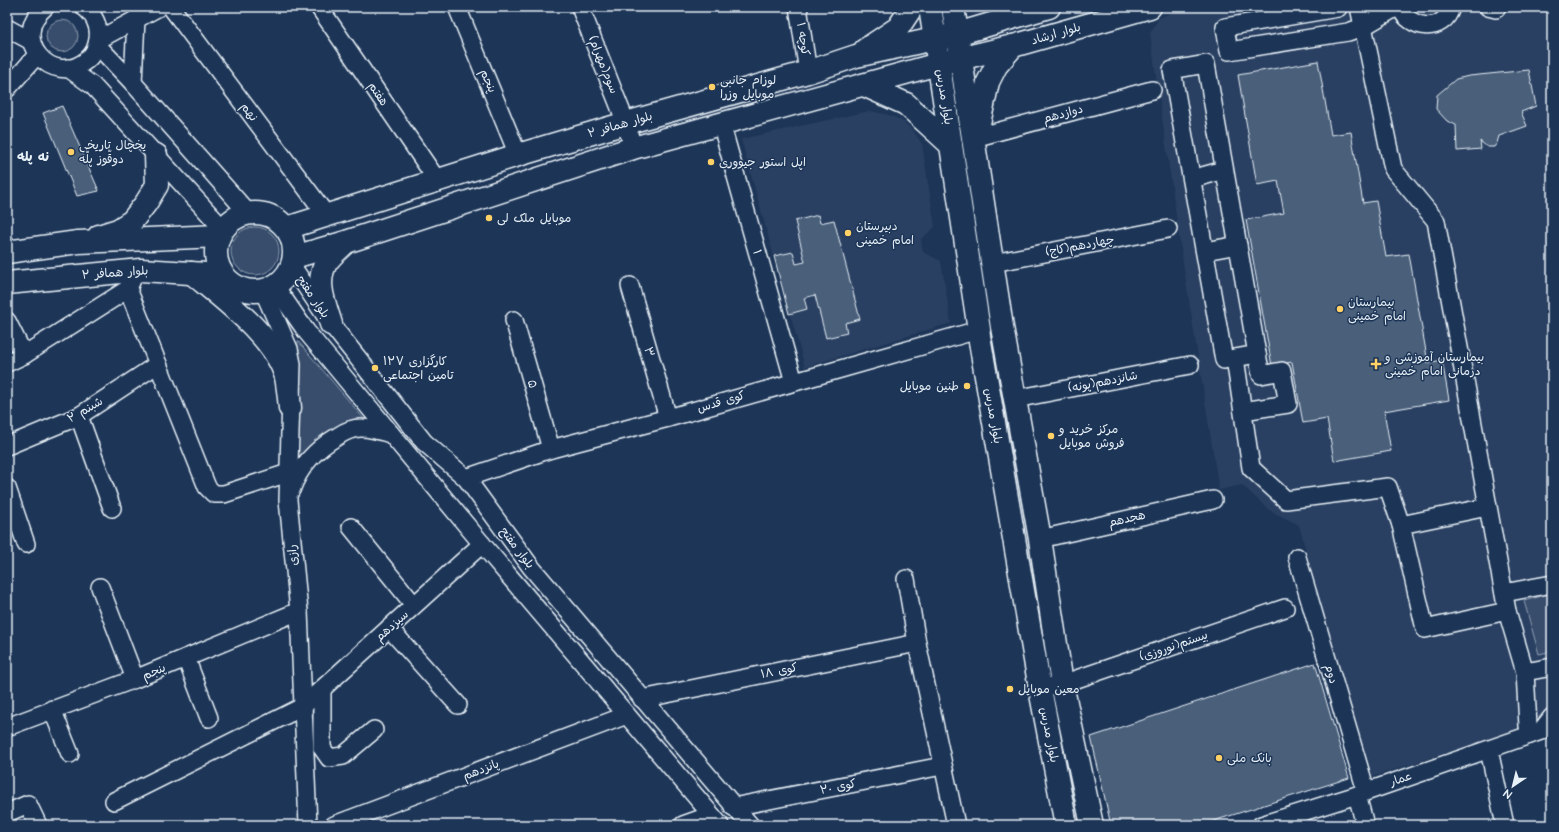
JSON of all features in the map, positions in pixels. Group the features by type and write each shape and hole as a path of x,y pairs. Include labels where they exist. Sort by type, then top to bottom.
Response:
{"main road":[{"path":"856,56 898,28 912,7"},
{"name":"بلوار مدرس","path":"930,7 952,145 978,330 1040,688 1066,825"},
{"name":"بلوار مدرس","path":"954,7 1002,327 1040,539 1062,684 1092,825"},
{"path":"958,34 1049,7"},
{"name":"بلوار ارشاد","path":"962,58 1013,46 1150,7"},
{"name":"بلوار همافر ۲","path":"287,228 518,155 808,72 856,56 958,34"},
{"path":"974,138 980,123 988,82 996,66 1013,46"},
{"path":"293,261 346,242 633,148 962,58"},
{"path":"864,84 906,104 952,145"},
{"path":"78,242 118,230 132,221 146,203 156,185 156,155"},
{"path":"259,212 270,215 279,220 287,228 293,242 293,261 282,281 269,288 248,290 239,288 223,275 218,265 216,254 221,232 238,216 259,212"},
{"path":"7,252 78,242 221,232"},
{"path":"327,319 322,297 321,283 323,272 330,257 346,242"},
{"name":"بلوار همافر ۲","path":"7,283 132,280 192,273 223,275"},
{"path":"192,273 242,315 260,334 276,356 286,377 290,408"},
{"path":"978,330 1002,327"}],"street":[{"path":"98,42 159,7"},
{"name":"نهم","path":"171,7 327,216"},
{"name":"هفتم","path":"319,7 437,180"},
{"name":"پنجم","path":"457,7 518,155"},
{"name":"سوم(مهرام)","path":"580,7 626,123 633,148"},
{"path":"1360,7 1393,169 1436,221 1507,611 1525,672 1528,726 1541,735 1552,717"},
{"path":"1257,354 1224,360 1172,70 1206,64 1229,51 1348,32 1364,27 1398,7 1408,20 1415,24 1432,26 1446,17 1451,7"},
{"path":"1488,7 1496,10 1497,7"},
{"path":"7,28 34,48 46,63 56,68 68,68 83,63 94,52 98,42 97,26 88,8"},
{"name":"کوچه ۱","path":"803,8 808,72"},
{"path":"1229,51 1225,27 1338,8"},
{"path":"7,89 34,48 32,26 38,9"},
{"path":"133,83 136,19"},
{"path":"98,42 248,213"},
{"path":"1206,64 1261,375 1282,371 1288,404 1243,412"},
{"path":"68,68 94,86 156,155 221,232"},
{"name":"دوازدهم","path":"974,138 1152,90"},
{"name":"۱","path":"721,123 794,382"},
{"path":"1192,179 1224,170"},
{"name":"چهاردهم(کاج)","path":"993,263 1168,229"},
{"path":"1205,251 1238,245"},
{"name":"بلوار مفتح","path":"293,261 327,319 424,442 466,478 532,568 733,807 750,825"},
{"path":"7,363 24,355 132,280 158,364 207,487 214,494 224,494 288,473"},
{"name":"۳","path":"630,286 668,418"},
{"name":"بلوار مفتح","path":"269,288 482,544 716,820"},
{"name":"رازی","path":"269,288 289,349 292,364 288,500 299,611 308,825"},
{"path":"306,331 307,321 310,316 315,313 327,319"},
{"name":"۵","path":"514,320 551,449"},
{"path":"7,321 24,355"},
{"name":"کوی قدس","path":"466,478 551,449 668,418 978,330"},
{"path":"1235,358 1251,468 1286,500 1388,487 1401,525 1425,629 1507,611"},
{"name":"شبنم ۲","path":"7,446 78,416 158,364"},
{"name":"شانزدهم(پونه)","path":"1015,399 1190,365"},
{"path":"78,416 112,508"},
{"path":"288,500 294,481 302,467 315,452 344,432 360,428 374,429 391,434"},
{"path":"7,488 26,544"},
{"name":"هجدهم","path":"1040,539 1213,500"},
{"path":"1401,525 1487,507"},
{"path":"351,527 414,605"},
{"name":"سیزدهم","path":"114,800 302,707 482,544"},
{"name":"دوم","path":"1297,557 1362,793 1365,825"},
{"path":"906,579 917,643 942,766 956,825"},
{"path":"1504,593 1552,584"},
{"path":"100,587 135,679"},
{"name":"بیستم(نوروزی)","path":"1040,688 1062,684 1285,608"},
{"name":"پنجم","path":"7,727 135,679 299,611"},
{"path":"389,628 458,705"},
{"name":"کوی ۱۸","path":"642,699 917,643"},
{"path":"590,671 607,657"},
{"path":"186,658 209,718"},
{"path":"1525,672 1552,667"},
{"path":"322,689 322,748 329,758 343,756 374,730"},
{"path":"52,709 70,754"},
{"name":"پانزدهم","path":"334,825 627,715"},
{"name":"عمار","path":"1261,825 1489,750 1541,735"},
{"path":"1489,750 1505,825"},
{"name":"کوی ۲۰","path":"733,807 942,766"},
{"path":"7,813 28,804 38,825"},
{"path":"683,825 716,820"}],"shaded area":[{"name":"بیمارستان آموزشی و درمانی امام خمینی","path":"1186,7 1552,7 1552,713 1528,726 1369,778 1299,525 1269,510 1242,485 1219,490 1180,243 1150,33 1159,18"},
{"path":"59,20 65,20 75,27 78,36 77,42 71,49 65,52 59,52 49,45 46,39 46,33 53,23"},
{"name":"دبیرستان امام خمینی","path":"870,111 889,115 904,122 914,132 922,144 935,227 921,239 922,246 923,252 941,261 951,323 805,367 741,139"},
{"path":"255,227 264,229 272,234 277,242 279,251 277,260 272,268 264,273 255,275 246,273 238,268 233,260 231,251 233,242 238,234 246,229"},
{"path":"298,341 364,419 325,435 292,468"},
{"path":"1552,593 1552,651 1539,654 1524,601"}],"building":[{"name":"بیمارستان امام خمینی","path":"1318,61 1331,135 1351,132 1363,203 1376,201 1386,257 1409,254 1428,363 1442,360 1449,400 1384,411 1391,451 1334,461 1327,419 1303,423 1292,362 1272,366 1246,220 1284,213 1278,181 1257,185 1238,75"},
{"path":"1529,70 1536,106 1521,112 1527,126 1499,136 1494,147 1487,147 1480,141 1481,149 1457,151 1456,125 1447,121 1436,109 1437,95 1456,79 1469,76"},
{"name":"یخچال تاریخی دوقّوز پلّه","path":"62,106 99,191 77,196 43,113"},
{"path":"818,215 820,223 834,220 860,319 845,323 847,333 826,338 815,295 804,298 807,309 789,314 774,256 793,252 796,264 805,262 795,221"},
{"name":"بانک ملی","path":"1315,663 1349,778 1201,825 1114,825 1110,821 1091,737"}],"place":[{"name":"لوزام جانبی موبایل وزرا","path":"712,87"},
{"name":"یخچال تاریخی دوقّوز پلّه","path":"71,152"},
{"name":"اپل استور جيووری","path":"711,162"},
{"name":"موبایل ملک لی","path":"489,218"},
{"name":"دبیرستان امام خمینی","path":"848,233"},
{"name":"بیمارستان امام خمینی","path":"1340,309"},
{"name":"بیمارستان آموزشی و درمانی امام خمینی","path":"1376,364"},
{"name":"کارگزاری ۱۲۷ تامین اجتماعی","path":"375,368"},
{"name":"طنین موبایل","path":"967,386"},
{"name":"مرکز خرید و فروش موبایل","path":"1051,436"},
{"name":"معین موبایل","path":"1010,689"},
{"name":"بانک ملی","path":"1219,758"}],"district":[{"name":"نه پله","path":"33,157"}]}
